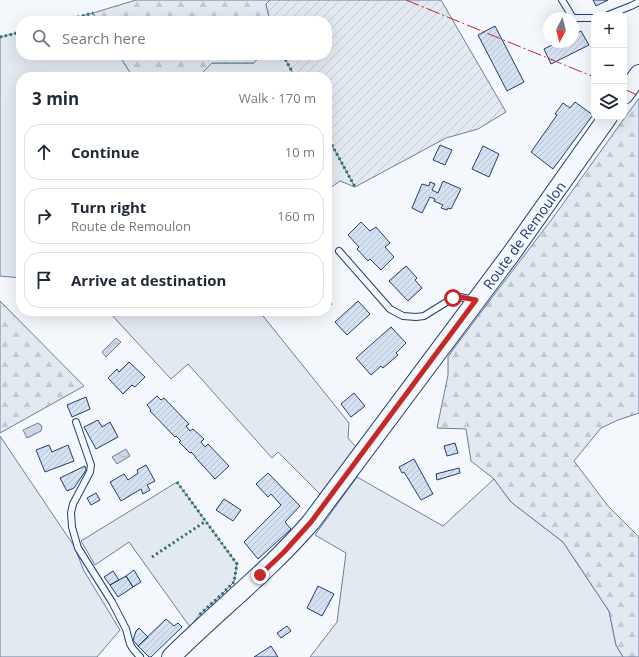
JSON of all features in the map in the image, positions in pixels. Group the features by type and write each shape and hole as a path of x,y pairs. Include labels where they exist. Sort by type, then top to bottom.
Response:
{"main road":[{"path":"627,91 639,74"},
{"name":"Route de Remoulon","path":"171,657 284,552 325,504 511,254 606,120"}],"lane":[{"path":"562,0 569,12"},
{"path":"616,12 639,2"},
{"path":"579,18 591,18"},
{"path":"339,251 390,309 403,316 424,316 453,298 460,297 476,300"},
{"path":"76,422 91,465 90,472 73,504 71,513 72,527 78,548 112,602 126,629 130,644 140,657"}],"green space":[{"path":"136,0 270,0 266,4 269,16 95,16 93,13"},
{"path":"270,0 441,0 506,112 478,129 446,138 355,187 332,145 332,72 292,72 286,60 332,60 332,16 269,16 266,4"},
{"path":"93,13 95,16 82,16"},
{"path":"16,33 16,60 122,60 130,72 16,72 16,278 0,276 0,37"},
{"path":"122,60 256,60 254,63 212,63 203,72 130,72"},
{"path":"257,60 286,60 292,72 203,72 212,63 254,63"},
{"path":"639,98 639,413 601,428 574,461 608,506 639,538 639,657 623,657 616,645 609,611 563,542 511,502 494,479 471,461 466,429 437,428 448,375 448,357 552,219 623,120 627,120 627,115"},
{"path":"332,145 355,187 340,181 332,187"},
{"path":"0,301 84,386 0,433"},
{"path":"113,316 263,316 349,423 348,438 356,447 320,494 278,452 272,458 188,364 171,379"},
{"path":"0,436 74,546 84,571 120,630 97,657 0,657"},
{"path":"357,477 443,526 494,479 511,502 563,542 609,611 616,645 623,657 310,657 337,622 346,553 315,535"},
{"path":"177,482 237,564 234,582 199,615 190,627 129,542 95,565 81,541"}],"water":[{"path":"116,338 121,342 106,357 102,352"},
{"path":"38,423 42,426 41,431 27,438 23,430"},
{"path":"126,449 130,456 117,464 112,457"}],"building":[{"path":"593,0 608,0 596,6"},
{"path":"495,26 524,82 507,91 478,35"},
{"path":"581,31 589,45 551,64 544,49 579,48 579,32"},
{"path":"575,102 591,114 591,118 553,169 531,152 557,115 555,114 563,103 570,108"},
{"path":"440,145 452,150 445,165 433,160"},
{"path":"483,146 499,154 489,177 472,169"},
{"path":"443,181 461,189 451,209 448,208 447,210 441,208 443,205 434,201 435,199 430,197 422,213 412,208 422,184 429,186 430,182 435,184 432,190 438,193"},
{"path":"361,222 370,231 376,227 390,243 385,247 394,257 381,270 370,259 368,261 357,249 359,247 348,235"},
{"path":"406,266 417,278 415,280 422,288 408,301 389,281"},
{"path":"358,301 370,314 347,335 335,322"},
{"path":"391,327 406,343 396,353 398,355 383,368 381,366 371,375 356,358"},
{"path":"129,362 145,377 135,387 132,385 123,394 108,378 117,369 119,372"},
{"path":"354,393 365,406 351,417 341,404"},
{"path":"157,396 161,400 164,398 189,424 186,426 190,431 193,429 204,439 201,442 205,447 208,444 229,466 215,479 195,456 179,442 181,441 176,436 175,437 150,411 151,410 147,405"},
{"path":"86,397 90,409 72,417 67,405"},
{"path":"98,420 102,427 110,422 118,437 96,449 84,427"},
{"path":"455,443 458,453 447,456 444,446"},
{"path":"49,445 52,452 68,445 74,461 45,472 36,450"},
{"path":"414,459 433,494 421,500 404,472 402,473 399,467"},
{"path":"146,465 155,481 147,485 150,490 143,494 141,489 121,501 110,482 124,474 128,480 138,473 137,470"},
{"path":"85,466 86,470 74,488 67,491 60,478"},
{"path":"459,468 460,473 437,480 436,474"},
{"path":"268,473 300,506 285,522 291,529 258,559 244,542 281,505 271,494 268,497 256,484"},
{"path":"96,493 100,500 91,505 87,498"},
{"path":"224,499 241,510 233,521 216,510"},
{"path":"134,570 141,582 133,587 126,576"},
{"path":"113,571 119,580 110,585 104,577"},
{"path":"126,576 133,587 118,597 110,585"},
{"path":"318,586 334,594 322,616 307,608"},
{"path":"166,619 174,626 178,623 182,627 151,657 149,657 138,646"},
{"path":"287,626 291,631 281,638 277,633"},
{"path":"139,628 148,637 138,646 133,640 136,631"},
{"path":"271,646 278,657 254,657"}],"hedge":[{"path":"82,16 93,13"},
{"path":"0,37 16,33"},
{"path":"286,60 292,72"},
{"path":"332,145 355,187"},
{"path":"177,482 237,564 234,582 199,615"},
{"path":"152,557 206,521"}],"power":[{"path":"406,0 591,76"},
{"path":"627,90 639,96"}],"route":[{"path":"260,575 284,552 311,522 476,300 460,297 453,298"}]}
